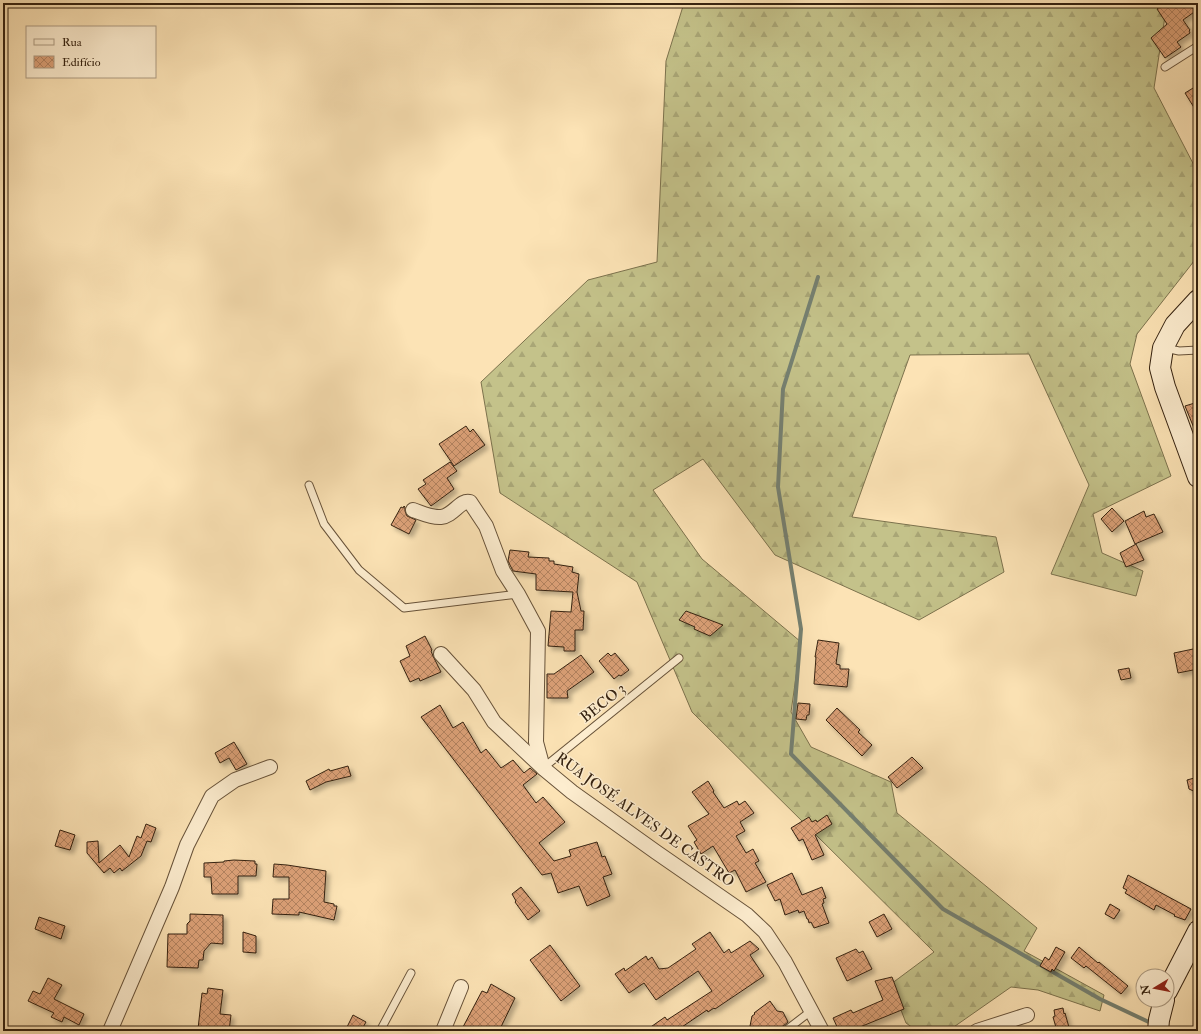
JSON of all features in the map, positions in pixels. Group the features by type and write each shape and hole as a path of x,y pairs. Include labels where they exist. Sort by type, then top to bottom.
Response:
{"main road":[{"path":"1198,300 1175,325 1163,348 1160,368 1165,387 1198,478"},
{"path":"1175,976 1198,931"},
{"path":"1158,1031 1162,1008"}],"street":[{"name":"RUA JOSÉ ALVES DE CASTRO","path":"414,510 441,517 453,512 463,502 467,501 470,502 486,526 503,571 518,594 538,631 536,742 543,768 572,792 747,914 765,932 785,962 822,1031"},
{"path":"441,654 474,690 494,722 543,768"},
{"path":"110,1031 172,887 186,844 212,796 235,780 270,767"},
{"path":"443,1031 461,987"},
{"path":"976,1031 1027,1015"}],"lane":[{"path":"1165,67 1198,46"},
{"path":"1163,348 1179,351 1198,350"},
{"path":"309,485 324,524 360,570 404,608 518,594"},
{"name":"BECO 3","path":"543,768 679,658"},
{"path":"380,1031 411,973"},
{"path":"785,1031 811,1011"}],"green space":[{"path":"684,3 1167,3 1154,88 1198,173 1198,256 1137,334 1130,364 1171,476 1093,514 1102,553 1143,571 1136,596 1051,574 1089,485 1029,354 910,355 852,517 996,537 1004,572 919,620 775,555 703,459 653,490 702,559 801,642 791,712 811,747 891,782 897,813 1037,928 1024,951 1104,995 1100,1011 1038,990 1011,987 948,1031 917,1031 906,1023 891,984 934,952 692,712 637,582 500,493 481,382 588,280 657,262 666,61"}],"building":[{"path":"1165,3 1192,3 1197,10 1183,20 1190,30 1190,33 1177,42 1181,47 1165,58 1151,38 1167,24 1157,9"},
{"path":"1198,85 1198,114 1185,93"},
{"path":"1198,402 1198,438 1185,406"},
{"path":"466,426 470,432 473,429 485,445 454,466 439,444"},
{"path":"450,462 457,471 447,478 454,489 431,506 418,489 426,484 423,480"},
{"path":"404,506 407,516 416,520 409,534 391,525 401,507 403,508"},
{"path":"1112,508 1124,521 1112,532 1101,519"},
{"path":"1144,511 1146,517 1154,514 1163,532 1135,544 1125,521"},
{"path":"1136,544 1144,560 1126,567 1120,553"},
{"path":"510,550 529,552 528,557 549,558 549,561 554,561 554,564 573,567 572,572 579,574 577,592 581,611 584,611 583,630 575,630 575,651 564,651 564,647 548,646 551,611 571,612 573,592 536,590 536,574 513,571 508,561"},
{"path":"686,611 723,625 710,636 679,620"},
{"path":"425,636 441,672 420,681 419,678 410,682 400,661 410,656 406,646"},
{"path":"818,640 839,643 836,664 840,665 840,669 849,669 847,687 814,684 815,657"},
{"path":"1198,648 1198,669 1178,673 1174,653"},
{"path":"608,653 611,656 615,653 629,670 614,679 599,661"},
{"path":"581,655 594,672 567,691 568,698 547,698 547,674 554,674"},
{"path":"1129,668 1131,678 1121,680 1118,670"},
{"path":"798,703 810,704 809,715 807,715 806,720 796,719"},
{"path":"440,705 453,728 463,722 481,753 486,749 501,768 513,760 524,773 530,768 537,774 523,785 536,803 543,797 565,822 539,843 554,861 571,856 569,850 597,842 602,857 605,856 612,874 603,877 610,896 587,906 579,886 558,893 551,873 542,875 421,717"},
{"path":"837,708 860,730 858,732 872,745 862,756 826,720"},
{"path":"234,742 247,764 236,770 229,758 220,763 215,753"},
{"path":"912,757 923,768 897,788 888,777"},
{"path":"348,766 351,776 326,782 310,790 306,781 329,769 330,771"},
{"path":"1198,777 1198,793 1189,789 1187,780"},
{"path":"708,781 714,791 713,792 724,808 737,801 739,805 745,801 754,813 740,822 745,831 736,836 746,853 753,849 759,861 755,863 766,882 746,892 735,870 729,873 713,846 701,854 694,842 697,840 688,826 709,814 692,792"},
{"path":"827,815 832,824 815,835 824,855 812,860 803,839 799,841 791,828 809,817 812,822 816,820 817,822"},
{"path":"146,824 156,828 151,842 147,841 141,856 122,871 120,868 114,873 110,868 104,873 87,853 87,842 98,841 99,863 120,845 129,857 137,836 141,838"},
{"path":"60,830 75,835 70,850 55,846"},
{"path":"234,860 255,861 255,864 257,864 256,876 238,876 238,894 212,894 211,877 204,877 204,863"},
{"path":"274,864 326,871 324,902 337,906 334,920 299,912 299,915 272,914 273,899 289,899 289,877 273,877"},
{"path":"792,873 802,895 822,887 826,898 823,899 824,903 822,904 829,923 814,928 811,922 809,923 804,911 799,913 798,910 785,915 780,899 775,901 767,885"},
{"path":"1128,875 1191,909 1185,920 1174,916 1175,915 1156,905 1154,910 1125,893 1127,890 1123,888"},
{"path":"521,887 540,911 528,920 515,902 516,901 512,894"},
{"path":"1110,904 1120,910 1114,919 1105,914"},
{"path":"190,914 223,915 223,944 211,943 204,951 203,960 199,960 198,968 167,967 168,934 187,934 187,924 190,921"},
{"path":"884,914 892,929 877,937 869,922"},
{"path":"39,917 65,926 61,939 35,929"},
{"path":"243,932 256,936 256,953 243,952"},
{"path":"710,932 724,953 729,949 731,953 750,941 759,949 750,955 764,976 715,1009 714,1008 708,1012 707,1010 676,1031 645,1031 665,1017 667,1020 712,991 698,971 656,1000 644,983 629,993 615,974 624,968 625,971 646,956 648,960 652,957 659,969 668,968 696,949 692,944"},
{"path":"550,945 580,986 561,1001 530,960"},
{"path":"1056,947 1065,952 1054,971 1052,969 1051,972 1040,966 1045,957 1049,960"},
{"path":"1079,947 1128,986 1121,994 1086,966 1084,968 1071,958"},
{"path":"856,949 859,953 863,951 872,969 847,981 836,958"},
{"path":"892,977 904,1009 860,1027 861,1031 839,1031 833,1018 851,1010 853,1013 883,1000 875,981"},
{"path":"48,978 62,985 54,999 84,1014 79,1025 64,1017 62,1022 51,1017 54,1013 28,1001 33,991 40,994"},
{"path":"491,984 515,998 499,1031 472,1031 463,1027 482,991 487,993"},
{"path":"208,988 223,990 220,1014 231,1015 229,1031 198,1029 202,993 207,994"},
{"path":"770,1001 777,1011 783,1012 788,1022 780,1031 749,1031 752,1016 755,1014 754,1013"},
{"path":"1063,1008 1070,1031 1057,1031 1053,1017 1055,1016 1054,1010"},
{"path":"353,1015 366,1022 361,1031 345,1031"}],"waterway":[{"path":"818,277 783,389 778,487 801,629 791,754 943,909 1100,999 1153,1024"}]}
